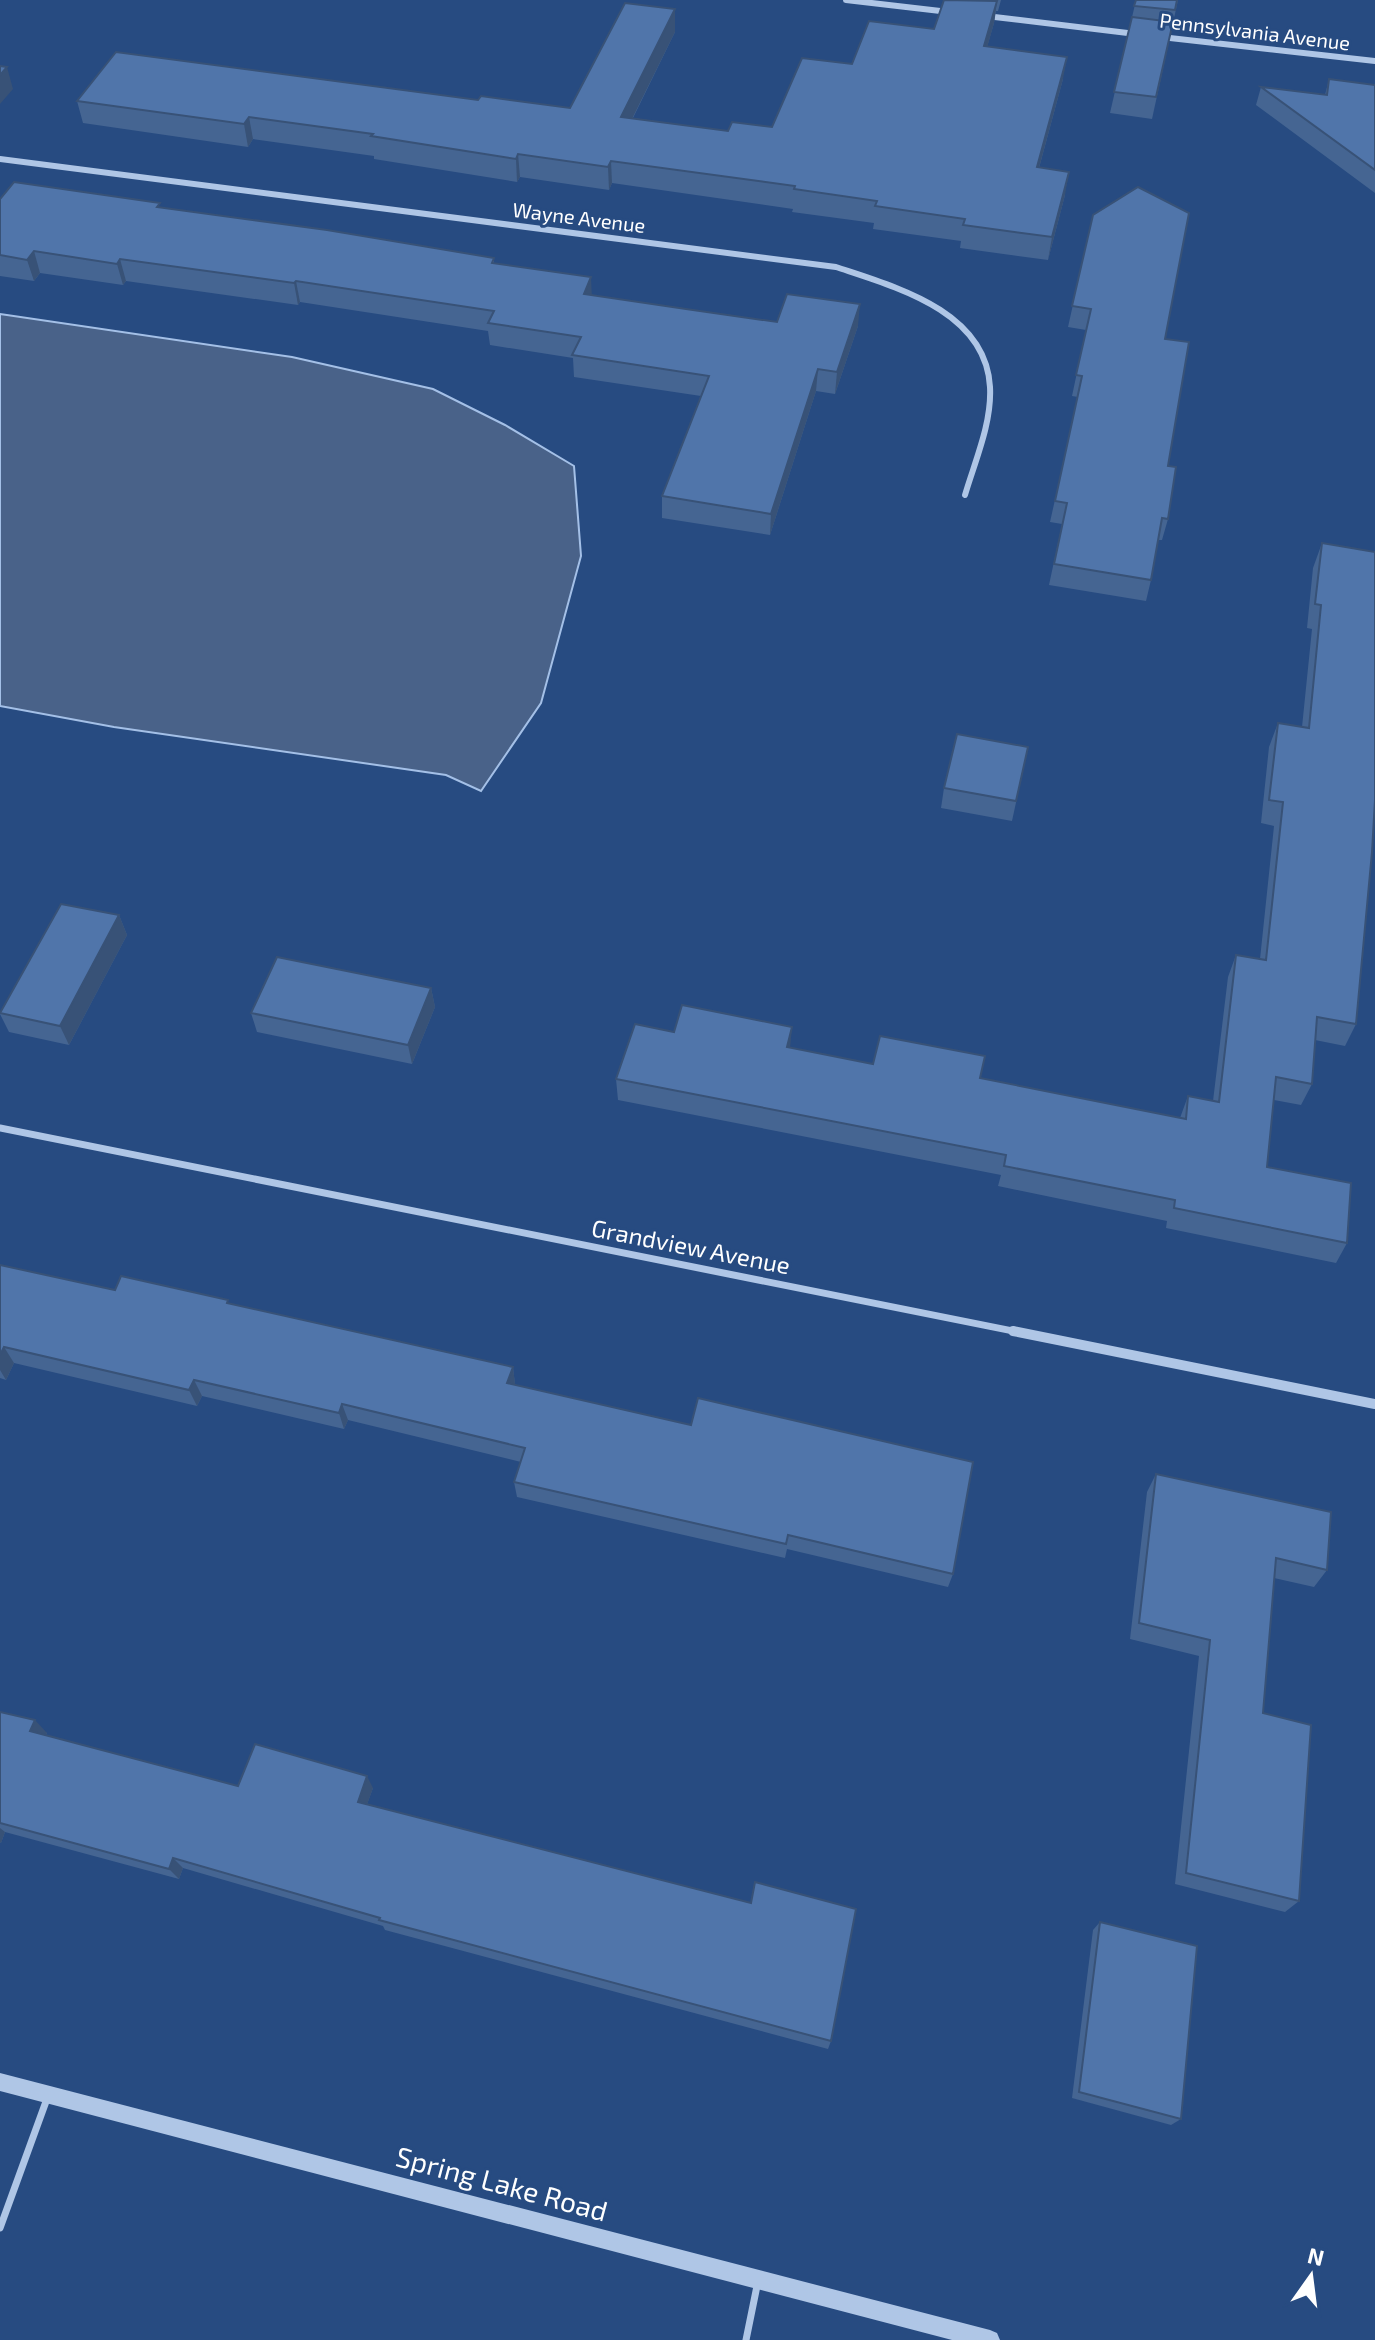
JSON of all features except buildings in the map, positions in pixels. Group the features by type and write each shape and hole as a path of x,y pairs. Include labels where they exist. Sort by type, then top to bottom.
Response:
{"street":[{"path":"846,0 952,12"},
{"name":"Pennsylvania Avenue","path":"982,16 1375,61"},
{"name":"Wayne Avenue","path":"0,159 836,267 885,283 950,315 981,348 990,386 985,423 965,495"},
{"name":"Grandview Avenue","path":"0,1128 1375,1404"},
{"name":"Spring Lake Road","path":"0,2082 990,2340"}],"lane":[{"path":"0,2228 49,2094"},
{"path":"746,2340 758,2279"}],"water":[{"path":"0,314 292,357 433,389 505,425 574,466 581,556 541,703 481,791 446,775 114,727 0,706"}]}
